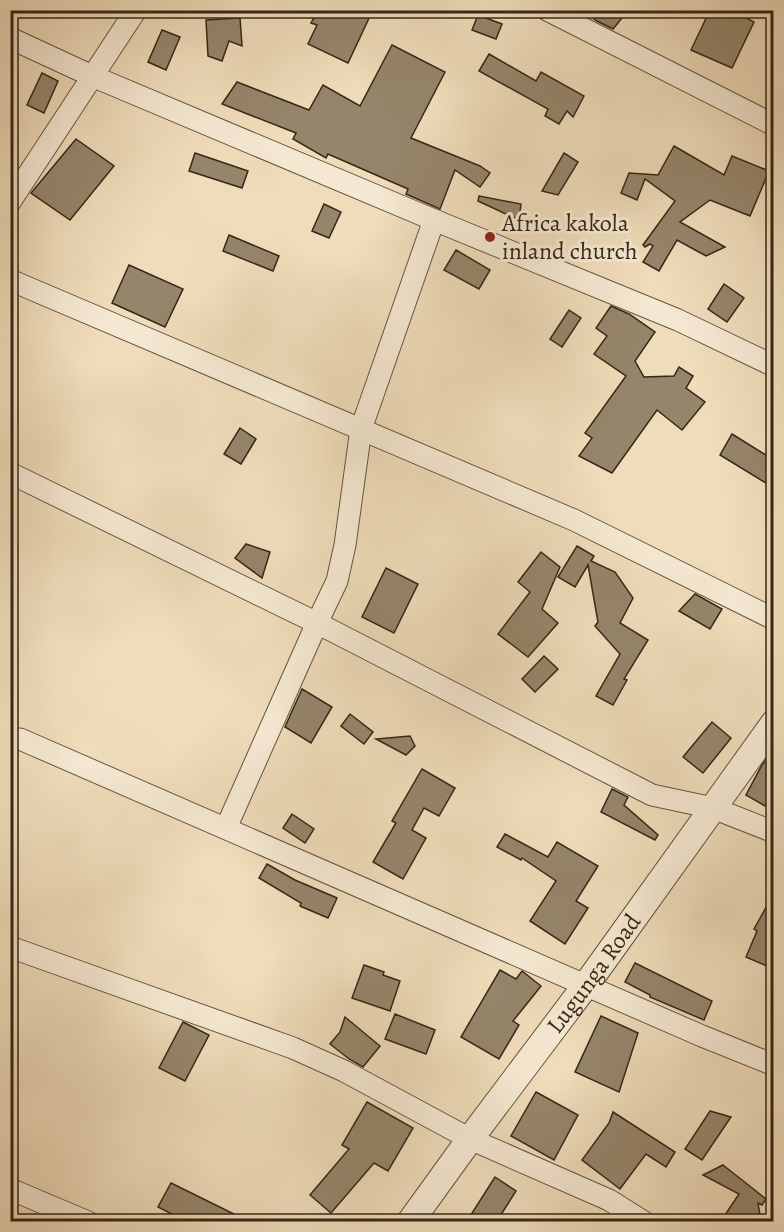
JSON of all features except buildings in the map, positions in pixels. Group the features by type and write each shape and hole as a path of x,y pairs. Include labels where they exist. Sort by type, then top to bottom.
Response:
{"street":[{"path":"10,202 136,10"},
{"path":"547,10 774,125"},
{"path":"10,38 92,76 678,320 774,366"},
{"path":"226,828 337,581 345,545 361,429 434,220"},
{"path":"10,280 574,520 774,619"},
{"path":"10,473 317,623 652,795 713,808 774,832"},
{"name":"Lugunga Road","path":"410,1221 586,985 774,723"},
{"path":"14,743 226,828 702,1036 774,1065"},
{"path":"10,947 293,1048 344,1071 470,1139 609,1200 644,1221"},
{"path":"10,1189 88,1221"}],"place":[{"name":"Africa kakola inland church","path":"490,237"}]}
